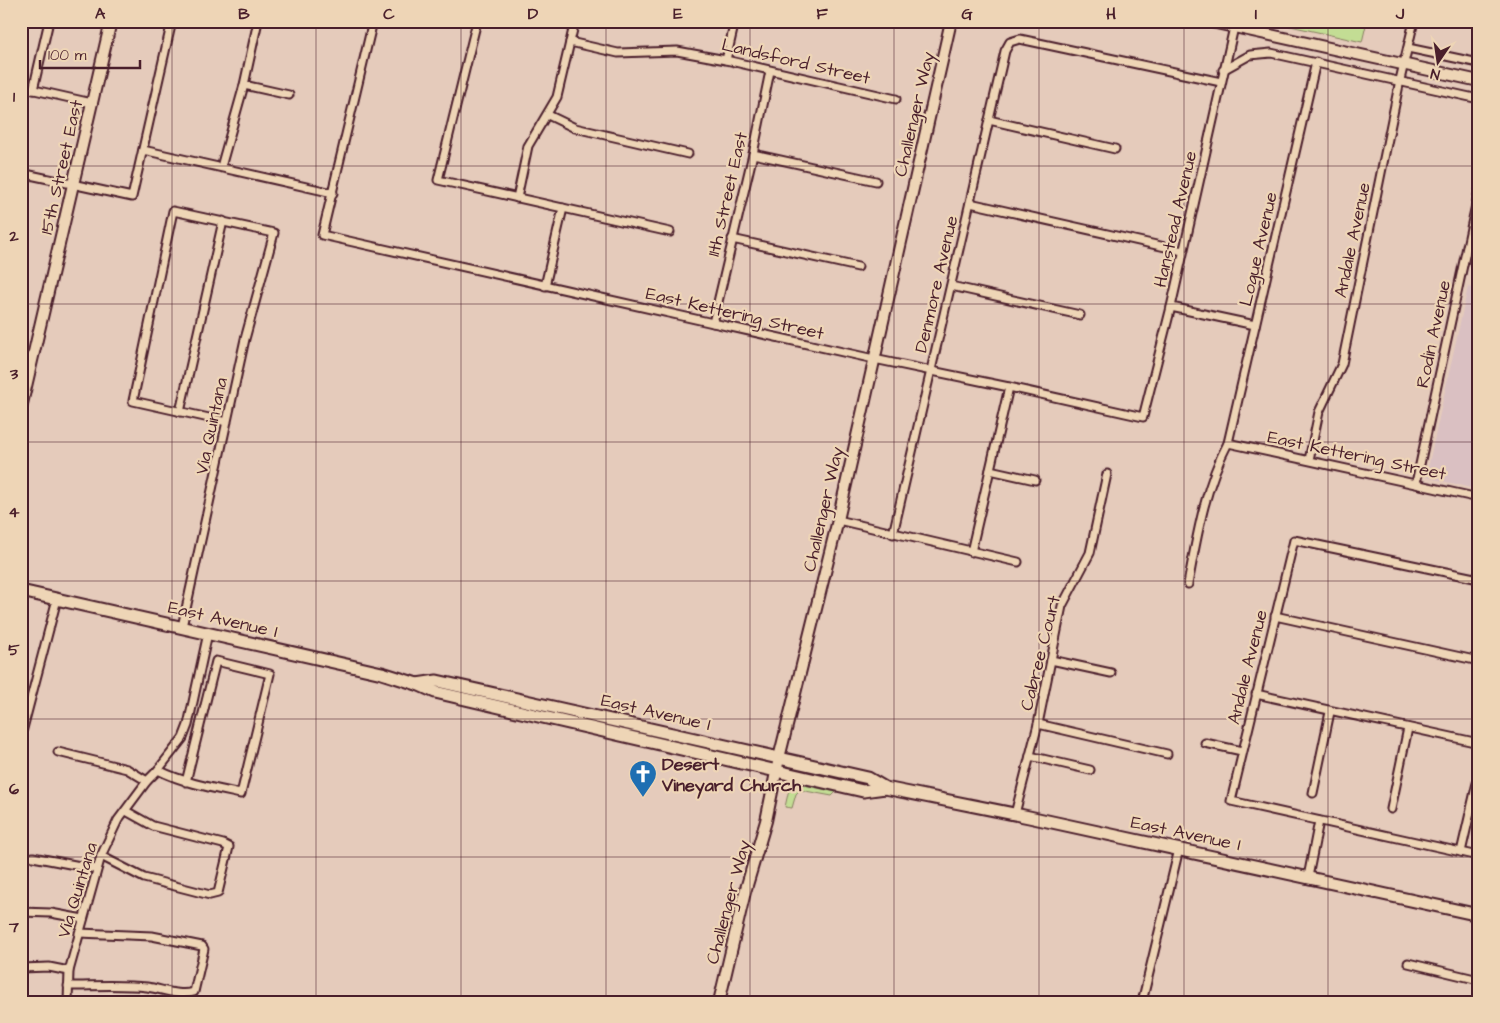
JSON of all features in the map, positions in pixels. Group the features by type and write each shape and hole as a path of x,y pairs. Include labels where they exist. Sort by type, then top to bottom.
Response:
{"main road":[{"name":"15th Street East","path":"21,408 111,21"},
{"name":"Challenger Way","path":"718,1002 745,892 766,821 778,764 838,520 951,21"},
{"path":"1207,21 1479,81"},
{"name":"East Avenue I","path":"21,591 382,673 435,692 559,714 778,764 868,778 886,788 1179,849 1479,915"}],"street":[{"path":"33,90 49,21"},
{"path":"21,173 132,197 172,21"},
{"path":"221,167 244,85 258,21"},
{"path":"143,150 333,193 373,21"},
{"path":"477,21 438,180 670,232"},
{"path":"517,198 528,146 557,97 575,21"},
{"path":"726,60 735,21"},
{"name":"Andale Avenue","path":"1309,460 1319,412 1342,364 1400,80 1414,21"},
{"name":"Hanstead Avenue","path":"1143,418 1171,307 1182,251 1234,27"},
{"name":"Denmore Avenue","path":"893,534 1005,51 1010,42 1020,40 1221,82"},
{"name":"Landsford Street","path":"570,42 618,53 677,51 726,60 896,99"},
{"path":"1408,48 1479,63"},
{"path":"1223,70 1250,55 1271,53 1479,99"},
{"name":"Logue Avenue","path":"1188,584 1209,486 1218,461 1228,443 1316,62"},
{"name":"11th Street East","path":"713,324 753,154 770,71"},
{"path":"244,85 289,95"},
{"path":"21,87 92,103"},
{"path":"548,114 575,128 688,154"},
{"path":"989,120 1115,149"},
{"path":"753,154 876,181"},
{"name":"Rodin Avenue","path":"1416,483 1479,191"},
{"name":"East Kettering Street","path":"333,193 322,235 713,324 1009,387 1143,418"},
{"path":"970,203 1182,251"},
{"path":"545,286 563,208"},
{"path":"180,412 223,222 173,211 133,401 180,412 227,422"},
{"name":"Via Quintana","path":"182,628 245,339 274,233 223,222"},
{"path":"732,239 858,266"},
{"path":"951,286 1080,315"},
{"path":"1171,307 1256,325"},
{"path":"971,552 1009,387"},
{"name":"East Kettering Street","path":"1228,443 1479,498"},
{"path":"990,470 1035,480"},
{"name":"Cabree Court","path":"1015,814 1038,724 1062,606 1090,553 1107,474"},
{"path":"838,520 1018,562"},
{"name":"Andale Avenue","path":"1320,821 1231,801 1294,540 1479,579"},
{"path":"21,736 57,599"},
{"path":"1275,616 1479,661"},
{"name":"Via Quintana","path":"68,1002 69,971 96,869 118,820 147,780 158,770 183,738 188,725 208,633"},
{"path":"1051,660 1111,673"},
{"path":"158,770 186,782 241,794 270,674 216,661 186,782"},
{"path":"1256,694 1330,712 1479,743"},
{"path":"1313,794 1330,712"},
{"path":"1038,724 1168,754"},
{"path":"1391,809 1408,728"},
{"path":"1205,743 1242,751"},
{"path":"58,752 127,768 147,780"},
{"path":"1030,756 1090,770"},
{"path":"1461,852 1479,774"},
{"path":"101,856 144,878 210,895 218,893 229,847 153,826 126,811"},
{"path":"1308,877 1320,821 1479,856"},
{"path":"1142,1002 1179,849"},
{"path":"33,857 96,869"},
{"path":"21,912 51,913 83,919"},
{"path":"68,986 146,987 189,994 194,992 204,949 202,946 152,936 79,933"},
{"path":"1408,963 1479,980"},
{"path":"21,968 49,967 69,971"}],"shaded area":[{"path":"1468,287 1479,289 1479,490 1426,477"}],"green space":[{"path":"1268,21 1367,21 1362,42"},
{"path":"794,784 836,792 832,796 800,790 796,794 792,808 785,807 789,789"}],"place":[{"name":"Desert Vineyard Church","path":"643,798"}]}
